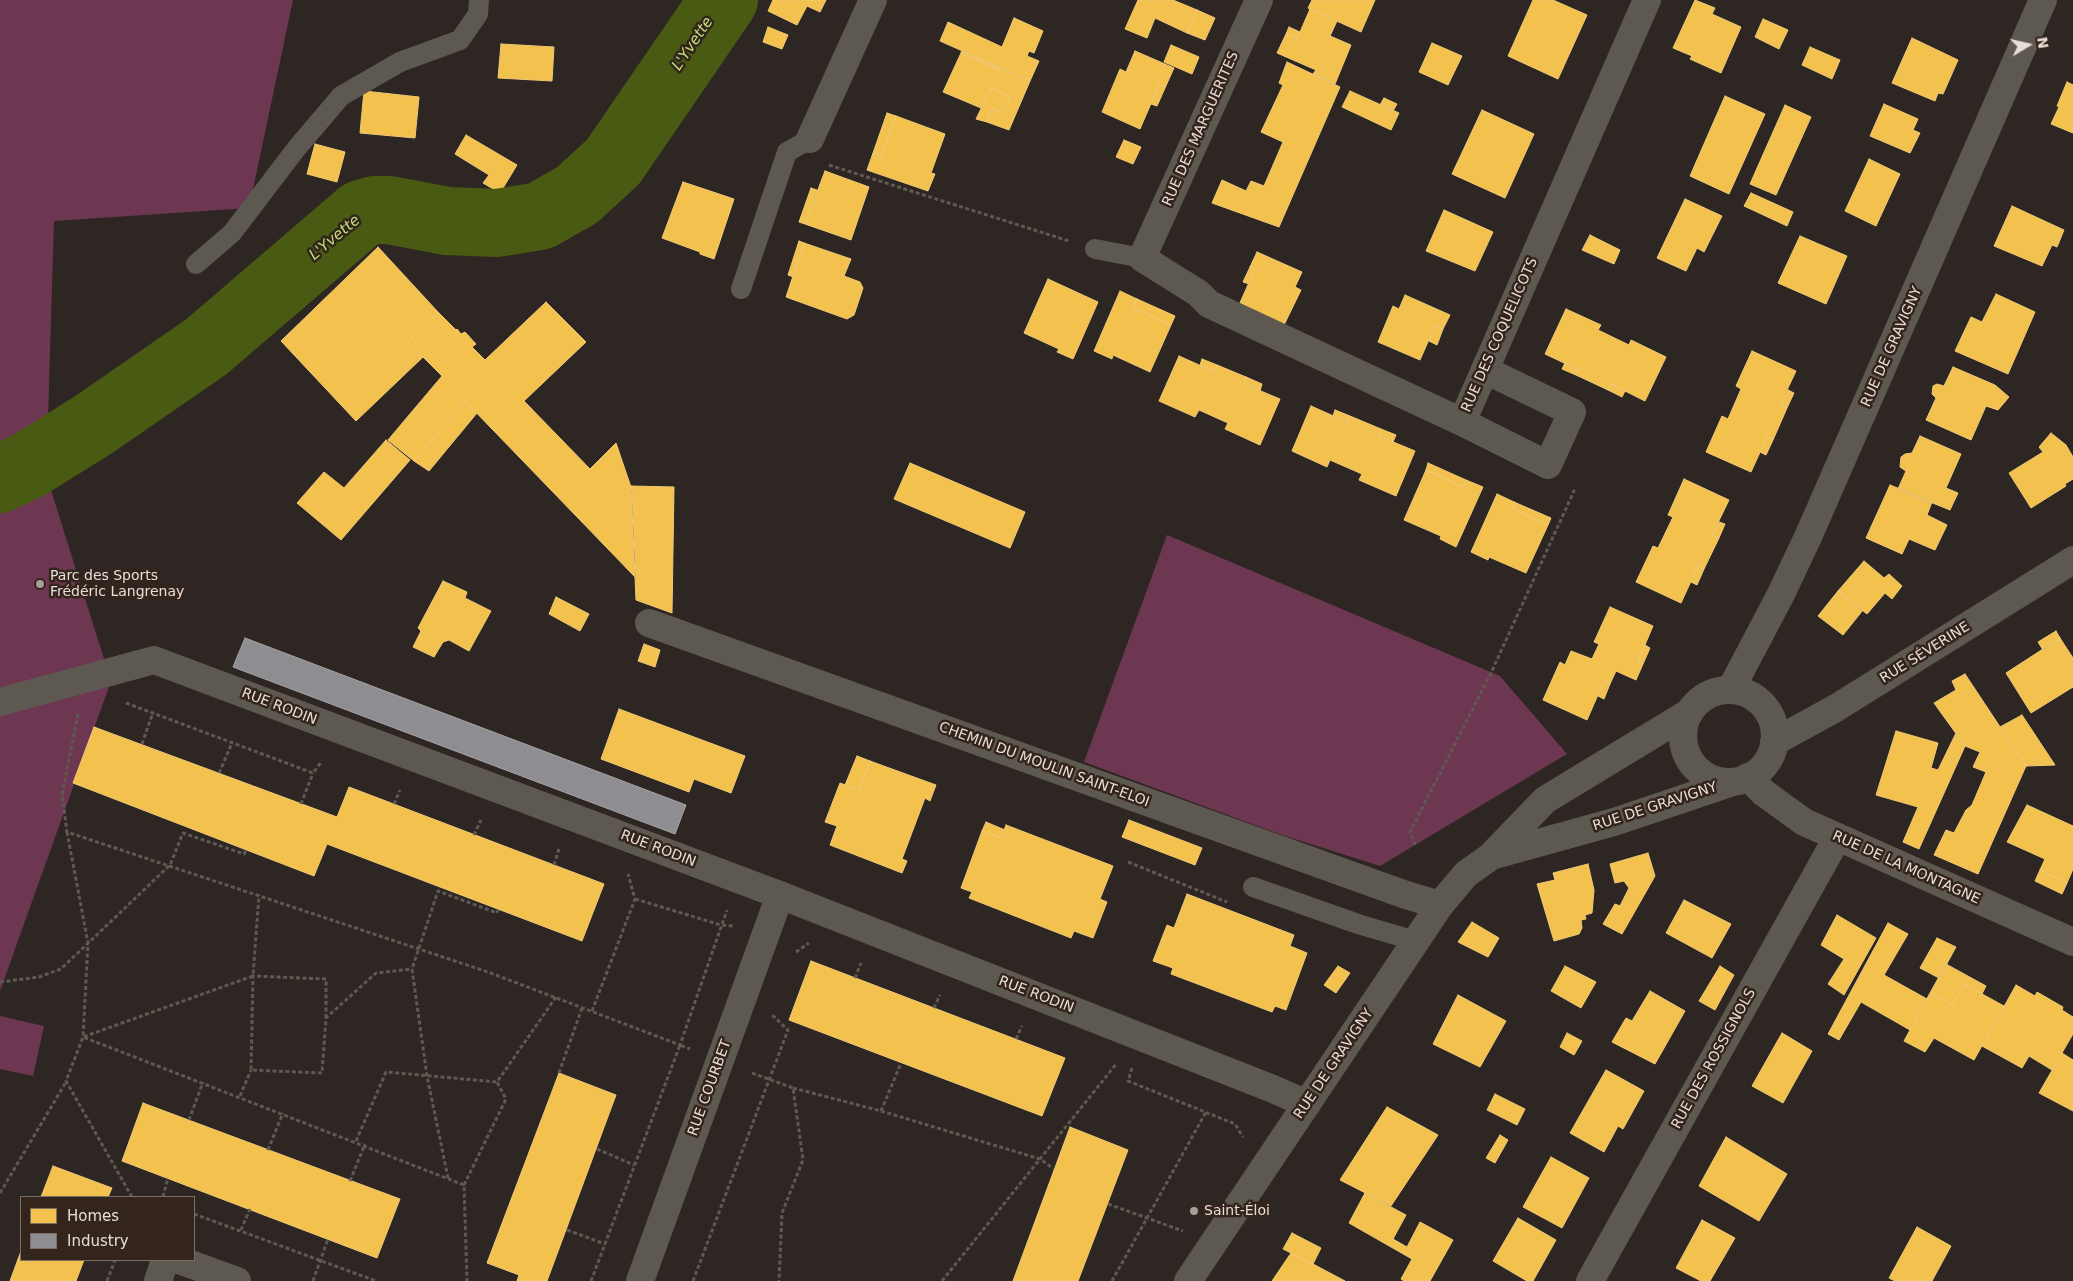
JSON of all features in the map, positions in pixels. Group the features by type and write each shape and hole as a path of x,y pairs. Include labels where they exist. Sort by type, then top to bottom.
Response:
{"street":[{"path":"799,146 873,0"},
{"name":"RUE DES MARGUERITES","path":"1142,258 1259,0"},
{"name":"RUE DES COQUELICOTS","path":"1142,258 1198,293 1209,304 1462,422 1648,0"},
{"name":"RUE DE GRAVIGNY","path":"1731,689 1808,538 2043,0"},
{"path":"1462,422 1548,465 1572,412 1485,370"},
{"name":"RUE SÉVERINE","path":"1774,742 1836,708 2073,560"},
{"name":"CHEMIN DU MOULIN SAINT-ELOI","path":"649,623 1406,895 1440,905"},
{"name":"RUE RODIN","path":"0,702 154,660 780,895 1307,1104"},
{"path":"1731,689 1744,692 1758,700 1768,712 1774,726 1774,742 1770,757 1760,769 1740,780 1718,780 1705,775 1694,766 1686,754 1683,739 1684,725 1697,702 1718,690 1731,689"},
{"name":"RUE DE GRAVIGNY","path":"1188,1281 1440,905 1466,874 1490,857 1545,800 1690,712"},
{"name":"RUE DE GRAVIGNY","path":"1490,857 1614,822 1740,780"},
{"name":"RUE DE LA MONTAGNE","path":"1740,780 1764,793 1804,822 2073,942"},
{"name":"RUE DES ROSSIGNOLS","path":"1590,1281 1837,838"},
{"name":"RUE COURBET","path":"640,1281 780,895"},
{"path":"158,1281 166,1261"},
{"path":"182,1261 237,1281"}],"lane":[{"path":"196,264 232,233 296,149 341,96 400,62 460,40 478,14 479,0"},
{"path":"741,289 799,146"},
{"path":"1096,249 1142,258"},
{"path":"1253,887 1416,942"}],"path":[{"path":"799,146 1096,249"},
{"path":"1415,845 1410,832 1491,673 1574,491 1548,465"},
{"path":"0,1193 66,1081 83,1036 88,943 62,795 78,716 71,684"},
{"path":"122,701 313,773"},
{"path":"142,744 153,712"},
{"path":"78,716 87,713"},
{"path":"219,773 232,743"},
{"path":"301,804 313,773 321,760 330,764"},
{"path":"391,787 409,794"},
{"path":"394,804 400,790"},
{"path":"472,817 490,824"},
{"path":"474,835 481,820"},
{"path":"67,832 488,972 680,1045"},
{"path":"0,982 38,977 61,969 170,865 183,833 244,854 246,850"},
{"path":"550,846 568,852"},
{"path":"554,865 559,849"},
{"path":"592,1012 635,899 630,875 621,872"},
{"path":"591,1281 680,1045 737,879"},
{"path":"448,1178 427,1076 412,970 438,891 497,913 498,910"},
{"path":"240,1096 251,1070 253,976 259,895"},
{"path":"635,899 722,925 752,926 804,946"},
{"path":"791,956 811,942"},
{"path":"853,959 870,966"},
{"path":"855,978 862,962"},
{"path":"326,1018 376,973 412,970"},
{"path":"83,1036 253,976 326,979 326,1018 322,1074 251,1070"},
{"path":"934,1008 940,994 949,997"},
{"path":"497,1082 556,997"},
{"path":"692,1281 788,1030 771,1014 774,1006"},
{"path":"559,1073 582,1008"},
{"path":"1013,1022 1031,1028"},
{"path":"1016,1039 1022,1025"},
{"path":"83,1036 464,1184"},
{"path":"1110,1058 1132,1067 1128,1081 1235,1124 1249,1147 1268,1162"},
{"path":"721,1060 793,1088 881,1111 1040,1159 1054,1169"},
{"path":"942,1281 1118,1062"},
{"path":"881,1111 901,1063"},
{"path":"356,1142 386,1072 497,1082"},
{"path":"66,1081 131,1196"},
{"path":"189,1120 203,1082"},
{"path":"467,1281 464,1184 506,1099 497,1082"},
{"path":"779,1281 782,1213 803,1160 793,1088"},
{"path":"1112,1281 1206,1112"},
{"path":"268,1150 283,1113"},
{"path":"350,1181 364,1144"},
{"path":"597,1148 634,1165"},
{"path":"163,1196 168,1178"},
{"path":"1108,1204 1191,1234"},
{"path":"241,1230 250,1209"},
{"path":"195,1214 376,1281"},
{"path":"567,1230 605,1244"},
{"path":"313,1281 328,1239"},
{"path":"107,1281 115,1261"}],"shaded area":[{"name":"Parc des Sports Frédéric Langrenay","path":"0,0 293,0 249,208 54,221 48,418 50,487 111,681 0,991"},
{"path":"1167,535 1500,676 1567,754 1380,866 1282,835 1084,762"},
{"path":"0,1016 44,1026 33,1076 0,1069"}],"building: Homes":[{"path":"773,0 826,0 820,12 807,6 797,25 768,11"},
{"path":"1138,0 1173,0 1197,10 1187,33 1155,18 1147,38 1125,29"},
{"path":"1312,0 1375,0 1361,32 1308,8"},
{"path":"1533,0 1553,0 1587,15 1558,79 1508,56"},
{"path":"1695,0 1715,8 1712,14 1741,27 1721,73 1690,59 1692,56 1673,48"},
{"path":"1310,9 1337,21 1330,36 1351,45 1335,84 1313,74 1316,70 1277,53 1286,34 1297,39"},
{"path":"1197,10 1215,18 1205,40 1187,33"},
{"path":"1014,18 1043,31 1034,53 1029,51 1027,56 1039,61 1030,81 940,41 948,22 1002,47"},
{"path":"1763,19 1788,30 1779,49 1755,37"},
{"path":"768,27 788,35 782,49 763,42"},
{"path":"1289,27 1300,32 1297,39 1286,34"},
{"path":"1912,38 1958,60 1943,94 1938,93 1935,101 1892,83"},
{"path":"1432,43 1462,56 1448,85 1419,72"},
{"path":"501,44 554,47 552,81 498,78"},
{"path":"1171,45 1199,57 1192,74 1164,62"},
{"path":"1810,47 1840,60 1832,79 1802,65"},
{"path":"962,51 1000,68 999,70 961,53"},
{"path":"1135,51 1174,68 1165,88 1159,85 1140,129 1102,112 1120,69 1126,72"},
{"path":"961,53 1030,81 1009,130 987,122 992,109 1003,113 1010,97 991,88 981,108 943,92"},
{"path":"1287,62 1340,87 1279,227 1212,203 1222,180 1246,191 1251,181 1264,186 1283,142 1261,132 1283,85 1279,83"},
{"path":"2067,82 2073,85 2073,133 2051,124"},
{"path":"1159,85 1165,88 1157,106 1151,104"},
{"path":"991,88 1010,97 1003,113 992,109 987,122 976,119"},
{"path":"364,91 419,97 415,138 360,133"},
{"path":"1350,91 1399,113 1391,130 1342,107"},
{"path":"1725,96 1765,114 1729,194 1690,176"},
{"path":"1384,98 1397,104 1393,111 1380,105"},
{"path":"1884,104 1918,119 1913,130 1920,133 1910,153 1870,136"},
{"path":"1785,105 1811,117 1776,195 1750,184"},
{"path":"1482,110 1534,134 1505,198 1452,174"},
{"path":"887,113 896,116 882,156 873,153"},
{"path":"896,116 945,134 931,173 935,174 928,191 867,170 873,153 882,156"},
{"path":"466,135 517,165 500,193 483,183 489,175 455,154"},
{"path":"1124,140 1141,147 1133,164 1116,157"},
{"path":"315,144 345,152 337,182 307,174"},
{"path":"1869,159 1900,174 1876,226 1845,211"},
{"path":"825,171 869,187 851,240 805,224"},
{"path":"683,182 734,199 714,259 662,238"},
{"path":"811,188 817,190 805,224 799,222"},
{"path":"1751,193 1793,212 1787,226 1744,206"},
{"path":"1685,199 1722,216 1704,252 1697,248 1686,271 1657,258"},
{"path":"2012,206 2064,230 2057,247 2052,245 2042,266 1994,246"},
{"path":"1444,210 1493,232 1475,271 1426,251"},
{"path":"1590,235 1620,250 1614,264 1582,250"},
{"path":"1800,236 1847,256 1826,304 1778,283"},
{"path":"799,241 804,243 793,277 788,275"},
{"path":"804,243 851,259 844,276 860,282 863,288 854,315 847,319 786,297"},
{"path":"378,247 438,312 408,342 423,357 356,421 281,341"},
{"path":"1257,252 1302,272 1295,287 1301,290 1284,325 1239,305 1255,269 1250,267"},
{"path":"1250,267 1255,269 1249,284 1243,282"},
{"path":"1048,279 1098,302 1073,359 1057,352 1059,349 1024,333"},
{"path":"1120,291 1137,299 1133,308 1171,325 1150,372 1113,355 1112,359 1094,351"},
{"path":"1996,294 2035,312 2008,374 1955,351 1971,317 1982,322"},
{"path":"1405,295 1450,315 1443,329 1435,326 1420,360 1378,342 1393,306 1399,309"},
{"path":"1137,299 1175,316 1171,325 1133,308"},
{"path":"546,302 586,342 524,401 590,469 616,443 632,490 636,578 465,401 414,461 388,440 442,376 408,342 438,312 461,334 465,332 476,344 472,347 485,360"},
{"path":"1566,309 1601,325 1598,330 1629,345 1631,340 1666,357 1645,401 1611,384 1608,390 1576,375 1579,370 1545,354"},
{"path":"1435,326 1443,329 1437,345 1429,341"},
{"path":"1752,351 1796,371 1780,405 1787,408 1773,440 1767,437 1751,472 1706,452 1722,416 1728,419 1741,389 1736,386"},
{"path":"1179,356 1215,372 1217,365 1246,377 1244,384 1280,399 1260,445 1225,429 1228,423 1199,410 1195,417 1159,401"},
{"path":"1202,359 1217,365 1215,372 1200,365"},
{"path":"1565,363 1579,370 1576,375 1562,369"},
{"path":"1953,367 1995,385 2009,397 1998,410 1986,406 1971,440 1926,420 1936,398 1932,394 1933,386 1937,384 1944,386"},
{"path":"1246,377 1262,384 1260,391 1244,384"},
{"path":"1611,384 1625,391 1622,397 1608,390"},
{"path":"1788,390 1794,393 1787,408 1780,405"},
{"path":"465,401 477,413 429,471 414,461"},
{"path":"1311,406 1347,422 1350,416 1381,429 1379,436 1415,451 1396,496 1359,480 1362,474 1330,460 1327,467 1292,451"},
{"path":"1335,410 1350,416 1347,422 1333,416"},
{"path":"1381,429 1396,435 1393,442 1379,436"},
{"path":"2051,433 2066,445 2073,457 2073,479 2065,484 2066,486 2031,508 2009,473 2043,452 2039,447"},
{"path":"1920,436 1961,454 1946,488 1958,493 1950,510 1898,489 1906,471 1900,467 1901,457 1912,453"},
{"path":"1767,437 1773,440 1766,455 1760,452"},
{"path":"386,440 410,460 341,540 297,503 324,472 344,488"},
{"path":"910,463 1025,512 1010,548 894,499"},
{"path":"1428,463 1466,480 1463,487 1426,470"},
{"path":"1426,470 1463,487 1466,480 1483,487 1456,547 1440,539 1441,536 1404,520"},
{"path":"1684,479 1729,500 1712,535 1719,538 1704,569 1698,566 1681,603 1636,582 1653,546 1658,548 1673,517 1668,515"},
{"path":"1890,485 1932,502 1927,515 1947,525 1935,550 1909,539 1902,554 1866,538"},
{"path":"631,486 674,487 672,613 636,600"},
{"path":"1497,494 1514,502 1512,508 1548,525 1526,573 1489,557 1488,560 1471,552"},
{"path":"1514,502 1551,518 1548,525 1512,508"},
{"path":"1719,522 1725,524 1719,538 1712,535"},
{"path":"1864,561 1884,578 1889,574 1902,586 1892,599 1885,593 1867,614 1838,591"},
{"path":"1698,566 1704,569 1697,585 1691,582"},
{"path":"443,581 467,592 465,598 491,611 469,651 449,640 443,642 434,657 413,647 421,631 418,628"},
{"path":"1838,591 1863,610 1843,635 1818,616"},
{"path":"556,597 589,614 580,631 549,614"},
{"path":"1610,607 1653,626 1638,661 1643,664 1636,680 1616,671 1610,684 1604,681 1587,720 1543,700 1560,662 1565,665 1571,651 1592,659 1599,644 1594,642"},
{"path":"2056,631 2060,638 2043,650 2038,642"},
{"path":"2060,638 2073,658 2073,687 2031,713 2006,673"},
{"path":"644,644 660,650 655,667 638,661"},
{"path":"1645,645 1650,648 1643,664 1638,661"},
{"path":"1965,674 2026,766 1978,874 1934,855 1946,830 1954,833 1966,810 1972,805 1986,772 1973,767 1980,752 1965,746 1934,703 1956,690 1952,681"},
{"path":"1604,681 1610,684 1604,699 1598,696"},
{"path":"619,709 745,756 731,793 694,779 689,792 601,759"},
{"path":"2022,715 2055,765 2026,766 2000,727"},
{"path":"94,727 337,817 349,787 604,884 582,941 327,844 314,876 73,783"},
{"path":"1896,731 1938,743 1931,768 1938,770 1956,733 1965,746 1919,849 1903,842 1918,807 1876,795"},
{"path":"857,756 870,761 859,790 845,785"},
{"path":"870,761 936,785 930,801 925,798 902,859 907,861 902,873 830,845 837,826 825,822 840,783 859,790"},
{"path":"2027,805 2073,826 2073,869 2067,883 2040,870 2045,859 2007,842"},
{"path":"1129,820 1202,848 1195,865 1122,837"},
{"path":"986,822 1005,830 1001,838 982,831"},
{"path":"1006,825 1113,866 1100,899 1107,902 1093,938 1074,931 1071,938 969,898 972,892 961,888 982,831 1001,838"},
{"path":"1648,853 1655,876 1622,934 1603,924 1615,904 1620,906 1629,888 1624,881 1615,883 1610,864"},
{"path":"1588,864 1594,890 1592,913 1585,915 1586,919 1581,920 1582,928 1579,934 1554,941 1537,884 1555,880 1553,873"},
{"path":"2040,870 2067,883 2062,894 2035,881"},
{"path":"1187,894 1294,935 1290,946 1307,953 1286,1010 1275,1006 1272,1012 1171,974 1173,968 1153,961 1167,925 1174,928"},
{"path":"1684,900 1731,924 1712,958 1666,933"},
{"path":"1837,915 1876,938 1844,995 1828,984 1844,959 1821,945"},
{"path":"1472,922 1499,938 1488,957 1458,942"},
{"path":"1888,923 1908,934 1884,975 1927,999 1910,1030 1861,1002 1839,1040 1828,1034"},
{"path":"1937,938 1956,947 1939,978 1920,968"},
{"path":"811,961 1065,1058 1042,1116 789,1020"},
{"path":"1946,964 1986,986 1982,994 1964,984 1952,1005 1930,993"},
{"path":"1338,966 1350,973 1336,993 1324,985"},
{"path":"1565,966 1596,982 1581,1008 1551,991"},
{"path":"1720,966 1734,975 1715,1010 1699,1001"},
{"path":"1964,984 2004,1006 1974,1060 1934,1038 1925,1052 1904,1041 1930,993 1952,1005"},
{"path":"2016,985 2035,996 2037,992 2063,1007 2062,1010 2073,1017 2073,1034 2052,1070 2029,1056 2022,1068 1982,1046"},
{"path":"1650,991 1685,1011 1655,1064 1612,1042 1626,1018 1632,1021"},
{"path":"1458,995 1506,1021 1480,1067 1433,1044"},
{"path":"1567,1033 1582,1041 1574,1055 1560,1047"},
{"path":"1782,1033 1812,1051 1783,1103 1752,1086"},
{"path":"2062,1053 2073,1060 2073,1111 2039,1093"},
{"path":"1606,1070 1644,1091 1623,1129 1618,1126 1604,1152 1570,1133"},
{"path":"559,1073 616,1095 547,1281 517,1281 519,1275 487,1263"},
{"path":"1495,1094 1525,1109 1517,1125 1487,1110"},
{"path":"143,1103 400,1199 377,1258 122,1161"},
{"path":"1387,1107 1438,1135 1391,1206 1340,1180"},
{"path":"1070,1127 1128,1150 1078,1281 1013,1281"},
{"path":"1500,1135 1508,1140 1495,1163 1486,1158"},
{"path":"1726,1137 1787,1174 1759,1221 1699,1186"},
{"path":"1551,1157 1589,1178 1562,1228 1523,1207"},
{"path":"53,1166 112,1188 108,1196 41,1196"},
{"path":"1365,1193 1406,1215 1393,1239 1407,1247 1420,1222 1453,1240 1430,1281 1404,1281 1401,1279 1412,1259 1349,1223"},
{"path":"1518,1218 1556,1240 1533,1281 1527,1281 1493,1261"},
{"path":"1702,1220 1735,1238 1710,1281 1701,1281 1676,1268"},
{"path":"1917,1227 1951,1246 1932,1281 1895,1281 1889,1278"},
{"path":"1292,1233 1321,1248 1313,1264 1283,1249"},
{"path":"1291,1253 1313,1264 1345,1281 1272,1281"},
{"path":"20,1254 20,1261 84,1261 76,1281 10,1281"}],"building: Industry":[{"path":"245,638 686,805 675,834 233,667"}],"waterway":[{"name":"L'Yvette","path":"0,479 29,465 93,425 206,347 361,214 374,210 389,210 447,221 497,223 540,216 577,195 613,162 724,0"}],"place":[{"name":"Parc des Sports Frédéric Langrenay","path":"40,584"},
{"name":"Saint-Éloi","path":"1194,1211"}]}
